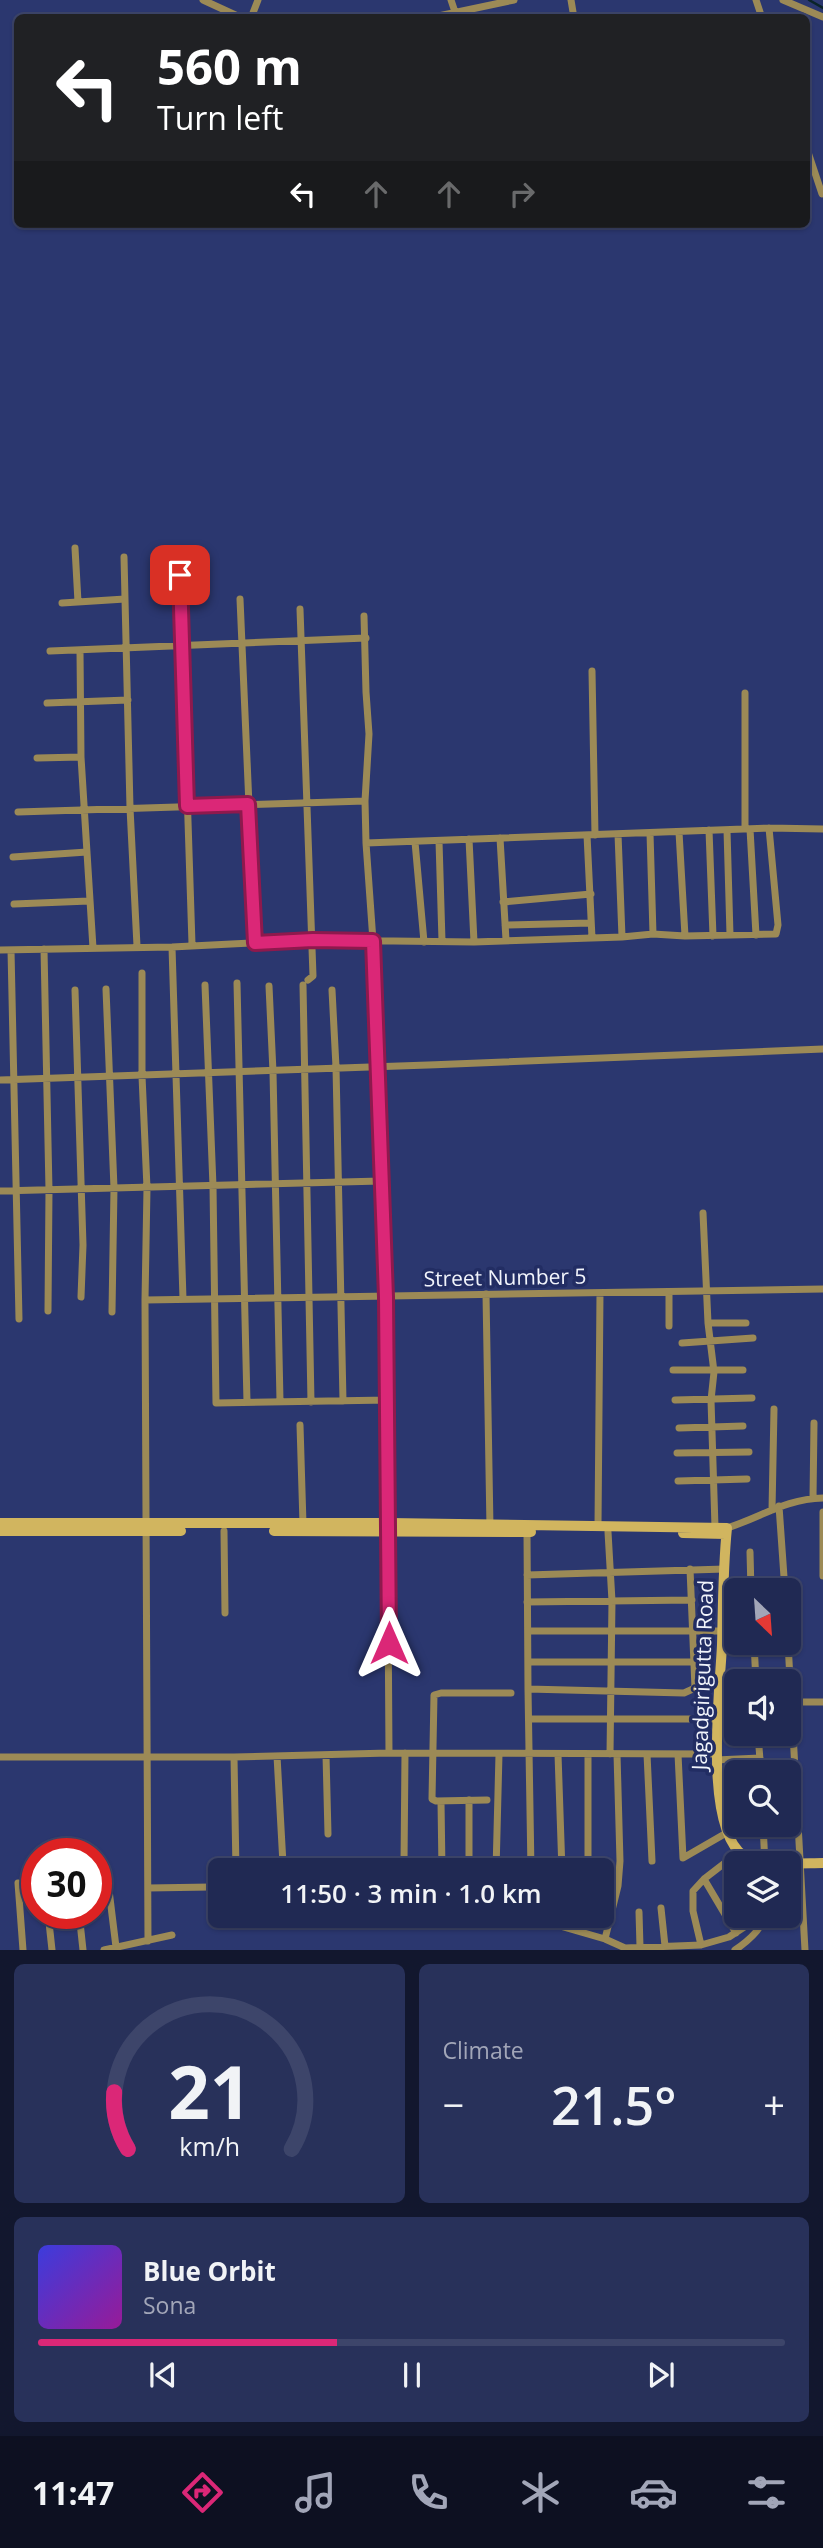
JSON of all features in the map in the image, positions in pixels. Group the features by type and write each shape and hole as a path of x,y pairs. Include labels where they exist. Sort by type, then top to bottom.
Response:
{"street":[{"path":"203,0 233,14"},
{"path":"461,14 513,0"},
{"path":"783,0 823,17"},
{"path":"810,159 821,194"},
{"path":"75,548 78,602"},
{"path":"124,557 130,808 137,946"},
{"path":"180,575 192,944"},
{"path":"61,603 125,599"},
{"path":"240,599 255,943"},
{"path":"299,609 313,940 313,976 305,982 304,1070 311,1402"},
{"path":"364,616 369,734 365,801 366,843 373,941 386,1297 389,1753"},
{"path":"50,651 366,638"},
{"path":"80,650 81,757 93,948"},
{"path":"592,671 592,938"},
{"path":"745,693 748,829 756,935"},
{"path":"47,703 128,700"},
{"path":"37,758 81,757"},
{"path":"18,811 365,801"},
{"path":"366,843 769,828 823,829"},
{"path":"0,950 172,947 313,940 474,942 653,934 776,934 778,925 769,828"},
{"path":"709,830 713,936"},
{"path":"727,830 730,935"},
{"path":"679,832 685,936"},
{"path":"650,833 653,934"},
{"path":"618,834 622,937"},
{"path":"500,838 506,940"},
{"path":"469,839 474,942"},
{"path":"439,841 442,941"},
{"path":"415,842 424,942"},
{"path":"13,857 87,852"},
{"path":"503,902 591,894"},
{"path":"14,904 89,901"},
{"path":"505,925 591,923"},
{"path":"172,947 183,1299"},
{"path":"44,949 49,1190 48,1311"},
{"path":"11,950 19,1319"},
{"path":"139,1950 146,1942 148,1888 145,1300 147,1188 142,1076 142,973"},
{"path":"237,983 247,1402"},
{"path":"205,985 213,1186 216,1403 387,1400"},
{"path":"269,986 274,1072 280,1402"},
{"path":"106,989 114,1188 112,1312"},
{"path":"332,989 337,1067 344,1401"},
{"path":"75,990 83,1245 81,1297"},
{"path":"0,1080 274,1072 337,1067 823,1049"},
{"path":"0,1191 381,1181"},
{"path":"703,1213 708,1323 714,1372 711,1400 713,1480 723,1530"},
{"name":"Street Number 5","path":"145,1300 823,1289"},
{"path":"669,1292 669,1326"},
{"path":"597,1525 600,1293"},
{"path":"486,1294 490,1528"},
{"path":"708,1323 746,1322"},
{"path":"682,1343 754,1338"},
{"path":"673,1370 743,1370"},
{"path":"675,1400 752,1398"},
{"path":"774,1409 775,1508 783,1578"},
{"path":"813,1498 814,1423"},
{"path":"300,1425 303,1524"},
{"path":"679,1427 743,1426"},
{"path":"677,1454 749,1452"},
{"path":"678,1481 747,1479"},
{"path":"490,1528 527,1532 723,1530 802,1498 823,1498"},
{"path":"823,1512 823,1576"},
{"path":"0,1523 224,1531 597,1525 723,1530"},
{"path":"0,1531 303,1524 389,1528"},
{"name":"Jagadgirigutta Road","path":"723,1530 725,1569 716,1757 724,1815"},
{"path":"224,1531 225,1613"},
{"path":"527,1532 531,1858"},
{"path":"605,1940 618,1886 620,1861 610,1718 612,1601 608,1532"},
{"path":"750,1552 751,1578"},
{"path":"528,1689 684,1693 695,1688 690,1569"},
{"path":"527,1574 725,1569"},
{"path":"527,1602 692,1600"},
{"path":"528,1631 722,1631"},
{"path":"528,1662 695,1662"},
{"path":"487,1800 432,1799 434,1695 511,1693"},
{"path":"801,1702 823,1702"},
{"path":"528,1719 610,1718 724,1727"},
{"path":"0,1757 234,1757 389,1753 678,1754 760,1758 759,1746"},
{"path":"795,1746 800,1851"},
{"path":"404,1858 405,1754"},
{"path":"496,1858 499,1754"},
{"path":"558,1754 562,1858"},
{"path":"588,1754 588,1858"},
{"path":"647,1754 652,1861"},
{"path":"678,1754 683,1858 724,1834"},
{"path":"277,1755 283,1858"},
{"path":"326,1755 328,1834"},
{"path":"234,1757 236,1858"},
{"path":"469,1800 470,1858"},
{"path":"441,1801 442,1858"},
{"path":"801,1863 823,1863"},
{"path":"701,1945 693,1910 693,1891 724,1864"},
{"path":"704,1879 736,1933"},
{"path":"801,1880 805,1950"},
{"path":"18,1883 23,1950"},
{"path":"148,1888 208,1887"},
{"path":"661,1908 664,1946"},
{"path":"639,1912 640,1947"},
{"path":"112,1914 116,1947"},
{"path":"569,1928 625,1948 701,1945 730,1937 744,1928"},
{"path":"735,1950 759,1928"},
{"path":"50,1929 52,1950"},
{"path":"81,1929 83,1950"},
{"path":"104,1950 172,1935"}],"waterway":[{"path":"809,0 823,8"}],"route":[{"path":"180,575 187,806 248,804 255,943 373,941 386,1297 389,1643"}]}
